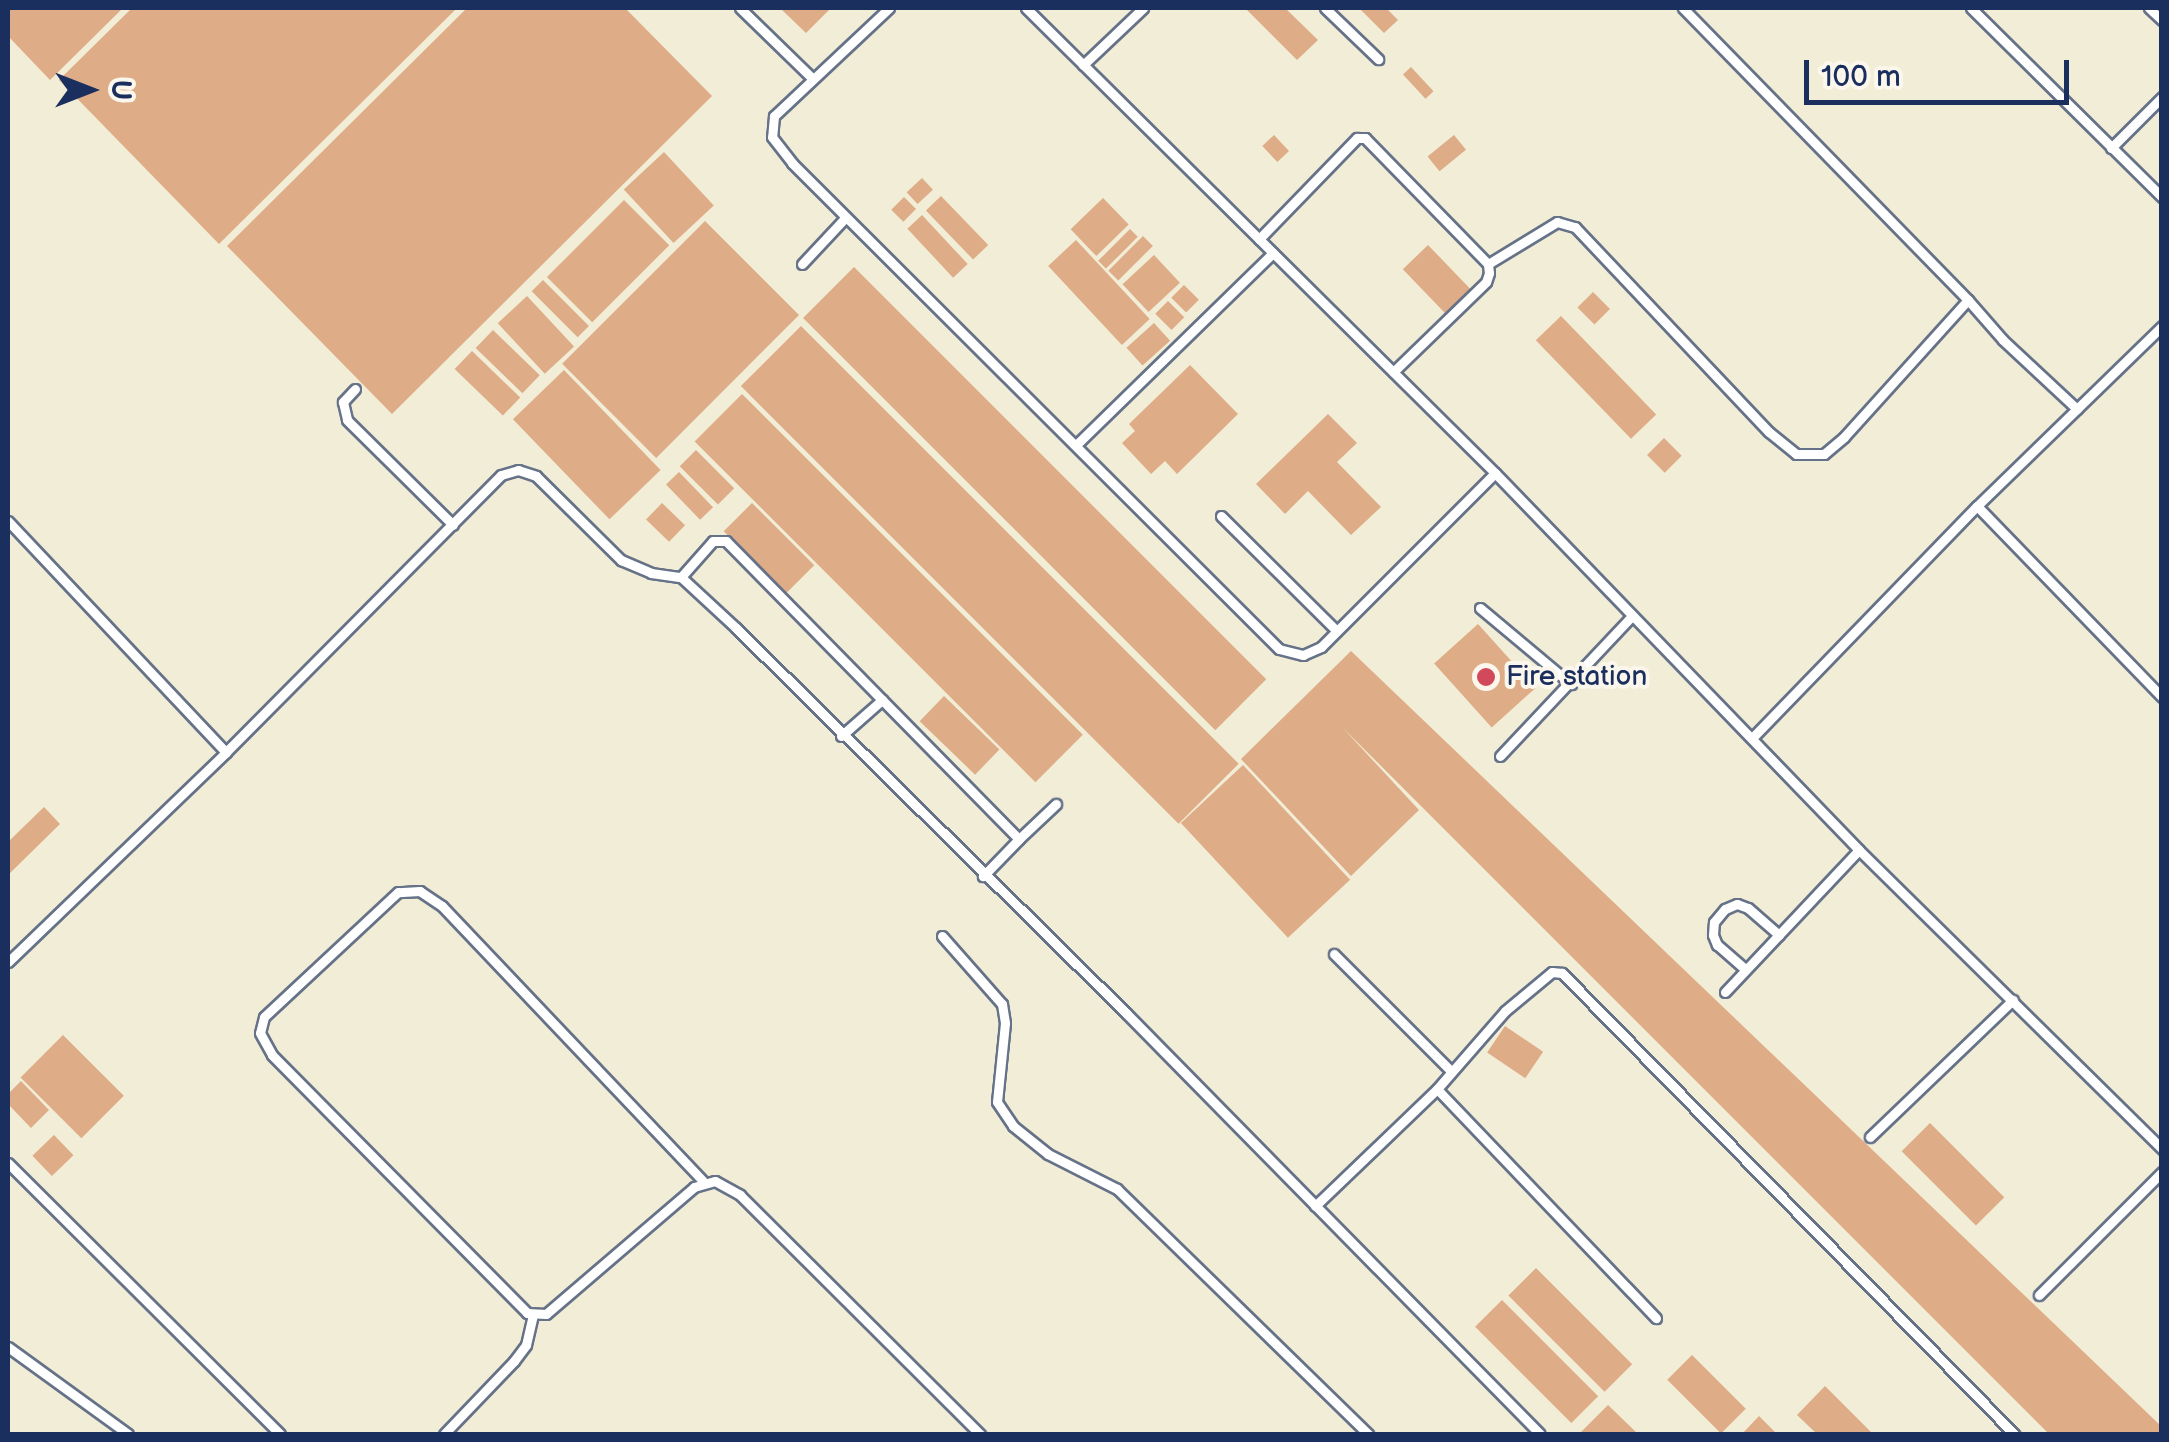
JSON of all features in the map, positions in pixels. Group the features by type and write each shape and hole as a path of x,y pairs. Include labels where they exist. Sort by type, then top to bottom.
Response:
{"lane":[{"path":"740,8 812,78"},
{"path":"889,8 774,116 772,137 846,216 1280,649 1303,655 1322,647 1495,473"},
{"path":"1026,8 1495,473 1754,736 1859,850 2162,1149"},
{"path":"1084,65 1143,8"},
{"path":"1325,8 1378,59"},
{"path":"1683,8 2003,340 2077,409"},
{"path":"1971,8 2162,197"},
{"path":"2149,8 2162,20"},
{"path":"2112,148 2162,97"},
{"path":"1259,239 1357,138 1365,138 1488,264"},
{"path":"802,264 846,216"},
{"path":"1488,264 1556,222 1574,227 1769,432 1796,454 1824,454 1834,446 1968,300"},
{"path":"1076,445 1273,253"},
{"path":"1393,372 1486,282 1488,264"},
{"path":"1754,736 1978,506 2162,326"},
{"path":"355,389 343,402 347,420 453,524"},
{"path":"8,962 226,752 500,476 518,470 536,476 621,560 651,572 681,577 1540,1434"},
{"path":"1978,506 2162,697"},
{"path":"1221,516 1337,632"},
{"path":"8,522 226,752"},
{"path":"681,577 713,541 726,541 1019,839"},
{"path":"1480,608 1571,684"},
{"path":"1500,756 1632,616"},
{"path":"842,736 882,700"},
{"path":"984,876 1056,804"},
{"path":"1725,992 1859,850"},
{"path":"532,1315 272,1056 260,1033 264,1017 398,892 420,891 442,906 703,1181"},
{"path":"1745,969 1717,945 1713,935 1714,922 1725,909 1737,904 1748,908 1779,935"},
{"path":"942,936 1002,1004 1006,1023 997,1102 1012,1126 1048,1154 1118,1189 1368,1434"},
{"path":"1334,954 1450,1070"},
{"path":"1315,1206 1437,1089 1506,1011 1552,972 1562,973 2014,1434"},
{"path":"1870,1137 2013,1000"},
{"path":"1437,1089 1656,1318"},
{"path":"8,1163 280,1434"},
{"path":"2040,1295 2162,1172"},
{"path":"532,1315 554,1309 703,1181 715,1181 740,1194 980,1434"},
{"path":"444,1434 514,1362 526,1345 532,1315"},
{"path":"8,1348 128,1434"},
{"path":"262,1434 270,1425"}],"building":[{"path":"8,8 123,8 50,80 8,36"},
{"path":"132,8 457,8 219,244 59,80"},
{"path":"467,8 625,8 712,96 392,414 227,246"},
{"path":"780,8 831,8 806,33"},
{"path":"1245,8 1285,8 1318,40 1297,60"},
{"path":"1359,8 1386,8 1398,20 1384,33"},
{"path":"1411,67 1434,91 1425,99 1403,75"},
{"path":"1274,135 1289,151 1277,162 1262,146"},
{"path":"1454,135 1466,150 1440,171 1428,156"},
{"path":"664,152 714,205 674,243 624,190"},
{"path":"922,178 933,190 918,204 907,192"},
{"path":"941,196 988,245 973,260 926,211"},
{"path":"904,197 916,209 903,222 891,210"},
{"path":"1103,198 1129,225 1096,256 1071,229"},
{"path":"624,200 669,245 592,322 547,277"},
{"path":"922,215 968,264 953,278 907,229"},
{"path":"705,221 799,315 656,458 562,364"},
{"path":"1130,229 1138,237 1106,269 1098,261"},
{"path":"1143,236 1153,246 1118,281 1108,271"},
{"path":"1076,240 1150,319 1122,345 1048,266"},
{"path":"1428,245 1470,289 1445,313 1403,269"},
{"path":"1154,255 1180,283 1148,312 1123,284"},
{"path":"854,267 1266,679 1215,730 803,318"},
{"path":"543,280 589,326 578,337 532,291"},
{"path":"1184,285 1199,300 1186,313 1171,298"},
{"path":"1593,292 1610,309 1594,325 1577,308"},
{"path":"527,296 574,346 545,374 498,323"},
{"path":"1168,301 1184,317 1172,330 1155,314"},
{"path":"1561,316 1656,415 1631,439 1536,340"},
{"path":"1154,323 1170,341 1143,366 1127,348"},
{"path":"801,326 1239,764 1179,824 741,386"},
{"path":"493,330 540,375 522,393 476,348"},
{"path":"472,351 520,398 503,416 455,369"},
{"path":"1190,365 1238,414 1177,474 1165,461 1151,474 1122,443 1135,431 1129,424"},
{"path":"564,370 661,470 609,519 513,419"},
{"path":"742,394 1083,735 1035,782 695,441"},
{"path":"1328,414 1357,443 1337,462 1381,507 1351,535 1308,491 1285,514 1256,484"},
{"path":"1664,438 1682,456 1665,473 1647,455"},
{"path":"696,450 734,488 718,504 680,466"},
{"path":"679,472 713,507 700,520 666,485"},
{"path":"662,503 685,525 669,542 646,520"},
{"path":"752,503 814,565 786,594 724,531"},
{"name":"Fire station","path":"1478,624 1536,688 1492,727 1434,663"},
{"path":"1351,651 2162,1427 2162,1434 2049,1434 1342,727 1419,810 1351,876 1241,759"},
{"path":"944,696 999,749 975,775 920,721"},
{"path":"1243,765 1350,880 1288,938 1181,823"},
{"path":"44,807 60,824 8,875 8,842"},
{"path":"1505,1026 1543,1052 1525,1078 1487,1053"},
{"path":"63,1035 124,1096 81,1138 21,1077"},
{"path":"21,1081 49,1110 31,1128 8,1104 8,1094"},
{"path":"1930,1123 2004,1197 1976,1226 1902,1151"},
{"path":"54,1135 73,1155 52,1176 32,1156"},
{"path":"1536,1268 1632,1364 1605,1392 1508,1296"},
{"path":"1502,1300 1598,1396 1571,1423 1475,1327"},
{"path":"1692,1355 1746,1409 1721,1433 1667,1380"},
{"path":"1825,1386 1873,1434 1817,1434 1797,1415"},
{"path":"1608,1405 1638,1434 1579,1434"},
{"path":"1759,1416 1777,1434 1742,1434"}],"place":[{"name":"Fire station","path":"1486,677"}]}
